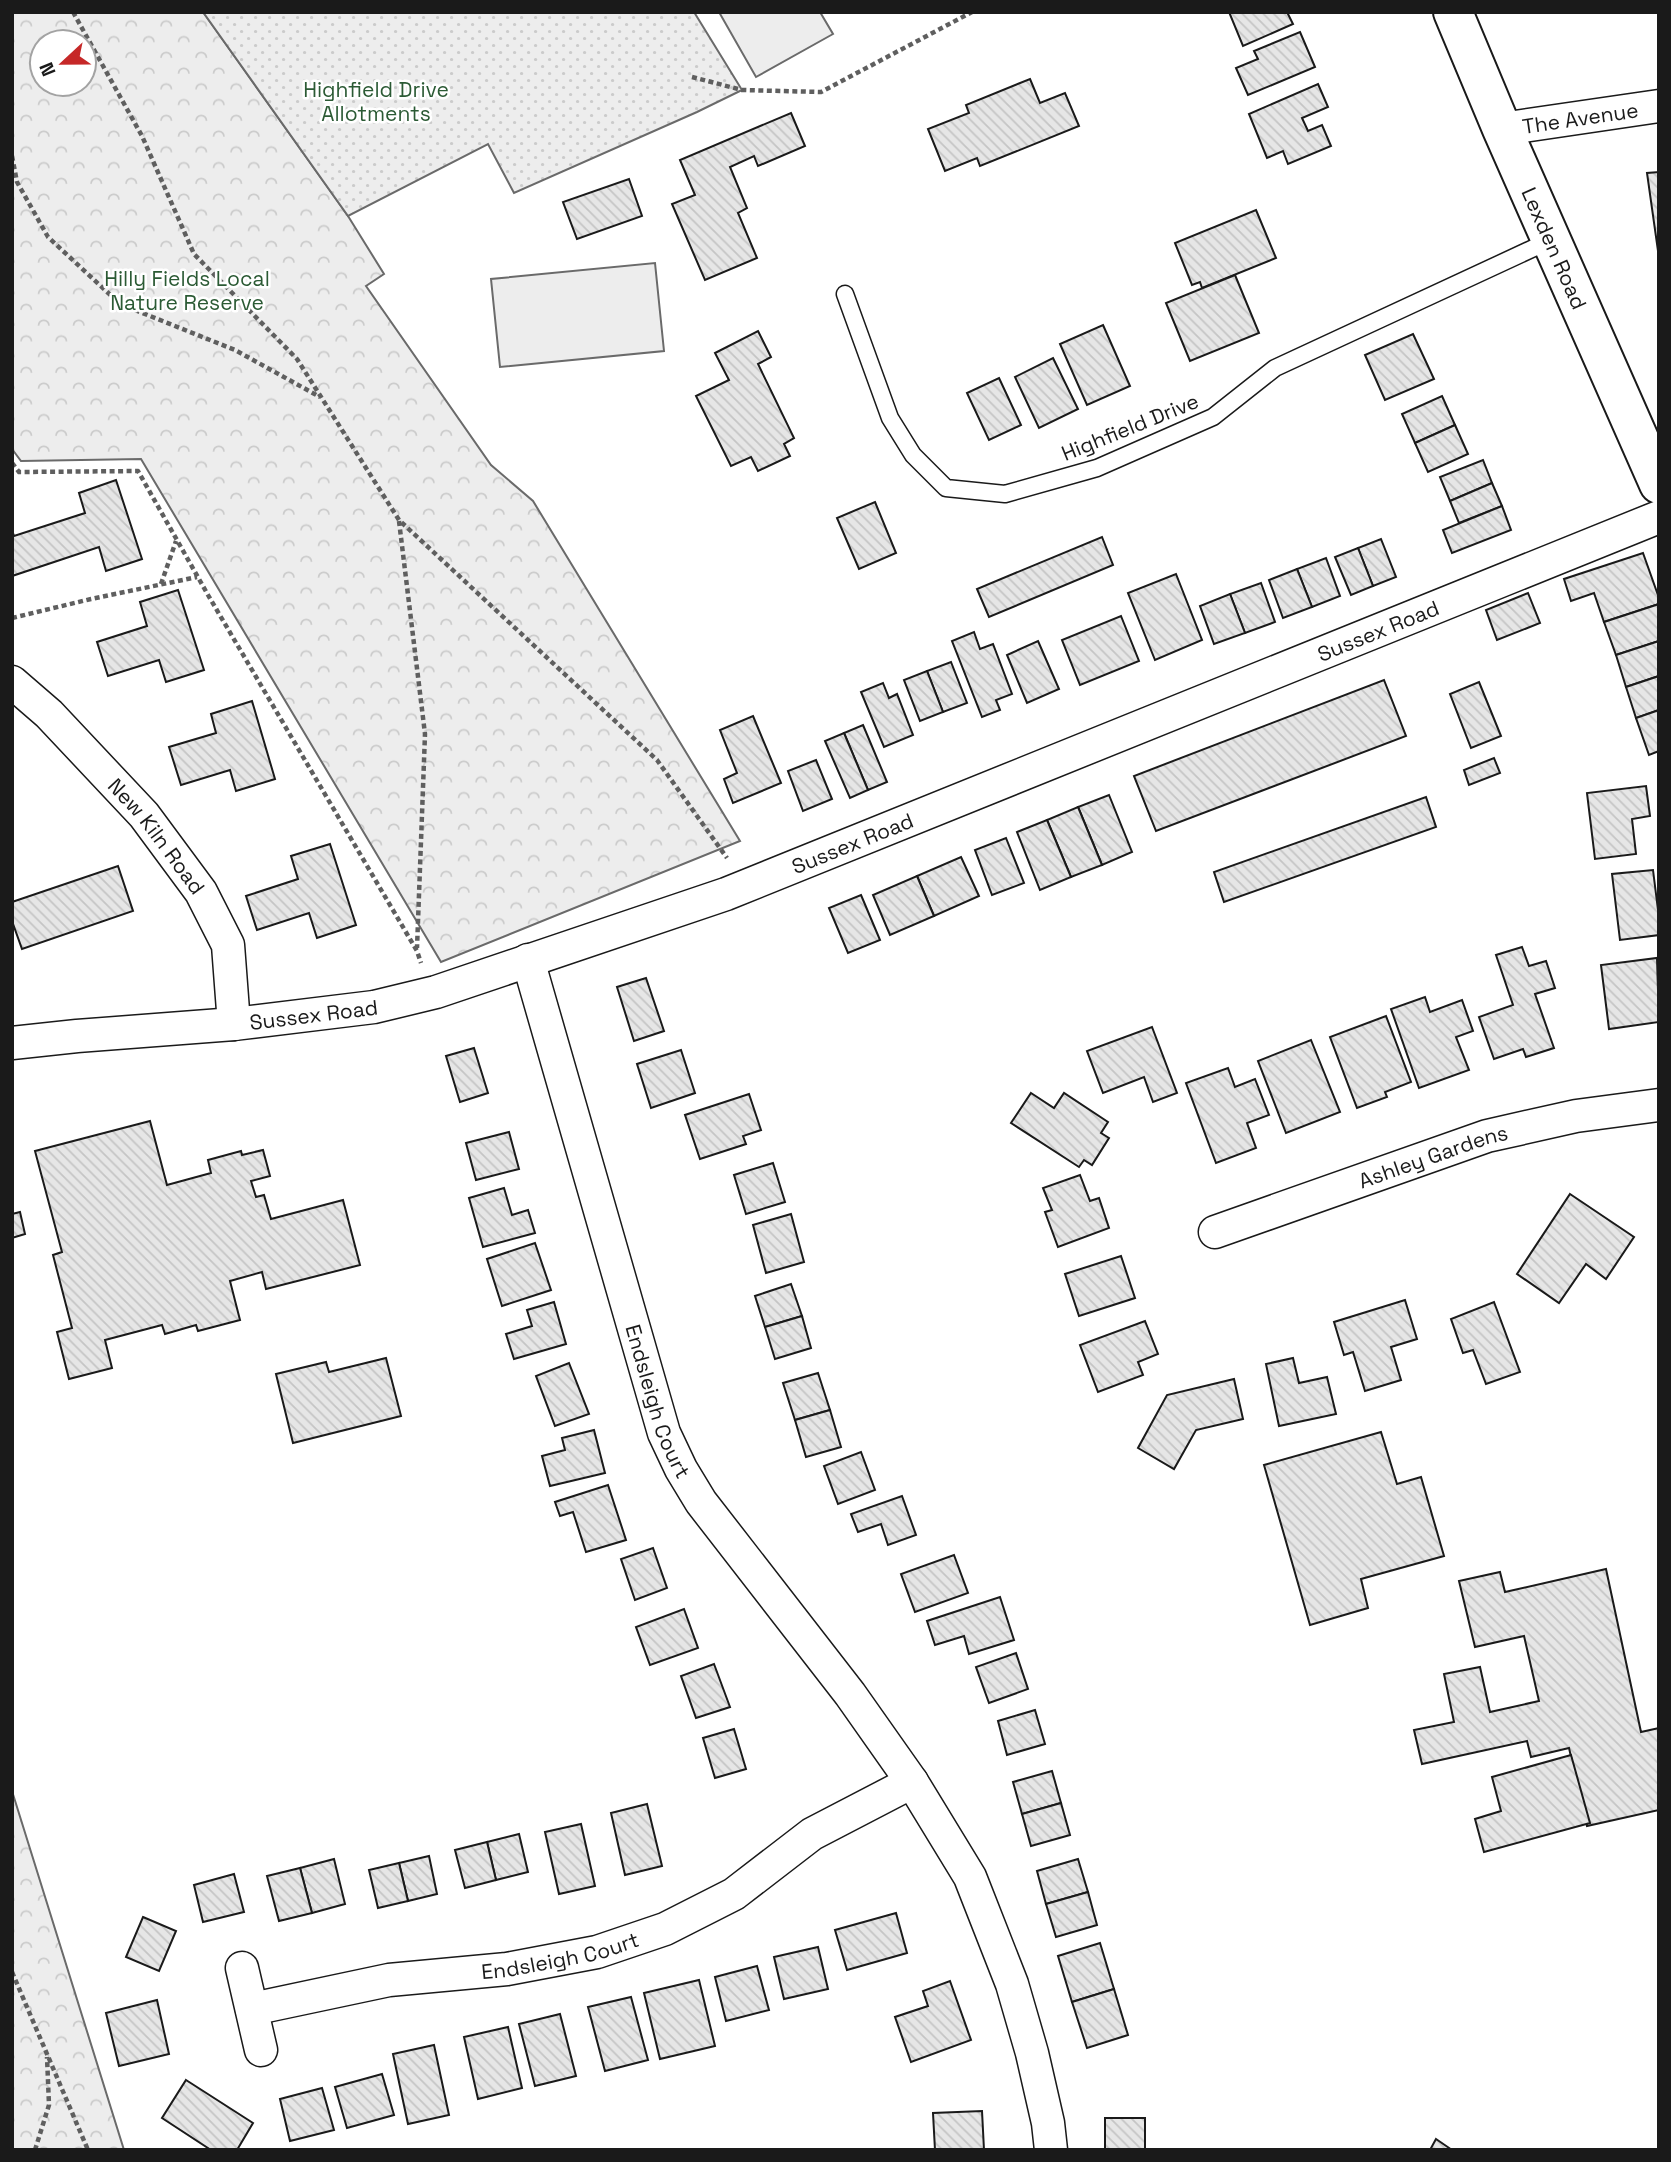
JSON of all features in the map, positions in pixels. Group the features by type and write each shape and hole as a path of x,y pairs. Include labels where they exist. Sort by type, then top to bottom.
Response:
{"main road":[{"name":"Lexden Road","path":"1453,12 1659,484"}],"street":[{"name":"The Avenue","path":"1502,129 1659,106"},
{"name":"Sussex Road","path":"12,1044 77,1036 234,1024 374,1007 436,992 747,885 1659,517"},
{"name":"New Kiln Road","path":"12,682 48,714 144,815 201,892 228,945 234,1024"},
{"name":"Endsleigh Court","path":"528,960 664,1433 701,1502 850,1694 912,1782 970,1877 1012,1984 1035,2065 1051,2150"},
{"name":"Ashley Gardens","path":"1215,1232 1487,1136 1576,1116 1659,1105"},
{"name":"Endsleigh Court","path":"253,2009 389,1980 507,1969 597,1952 666,1929 734,1894 812,1834 912,1782"},
{"path":"243,1968 261,2050"}],"lane":[{"name":"Highfield Drive","path":"845,294 890,418 913,455 946,488 1005,494 1097,468 1213,417 1275,368 1552,240"}],"path":[{"path":"73,12 142,136 194,254 297,359 399,520 657,760 747,885"},
{"path":"692,77 742,90 821,92 972,12"},
{"path":"12,156 17,182 48,237 120,304 235,350 321,397"},
{"path":"12,463 19,472 138,471 197,577 417,951 436,992"},
{"path":"399,520 425,734 417,951"},
{"path":"162,584 177,540"},
{"path":"12,618 90,598 197,577"},
{"path":"12,1972 88,2150"},
{"path":"35,2150 49,2105 47,2052"}],"shaded area":[{"path":"719,12 820,12 833,34 756,77"},
{"path":"655,263 664,351 500,367 491,279"}],"green space":[{"name":"Hilly Fields Local Nature Reserve","path":"12,12 203,12 348,216 384,274 366,286 491,465 533,501 740,841 441,962 141,459 21,461 12,449"},
{"name":"Highfield Drive Allotments","path":"203,12 694,12 742,90 514,193 488,144 348,216"},
{"path":"12,1791 124,2150 12,2150"}],"building":[{"path":"1229,12 1287,12 1293,24 1243,46"},
{"path":"1300,32 1315,67 1248,95 1236,68 1258,59 1254,51"},
{"path":"1030,79 1040,103 1065,93 1079,126 980,166 977,158 945,171 928,129 969,113 966,105"},
{"path":"1318,84 1328,107 1302,118 1308,131 1322,125 1331,146 1288,164 1283,151 1267,158 1249,114"},
{"path":"791,113 805,146 758,166 754,156 730,167 747,208 738,213 757,258 705,280 672,204 695,195 680,160"},
{"path":"1659,172 1659,258 1647,173"},
{"path":"629,179 642,216 577,239 563,202"},
{"path":"1256,210 1276,258 1202,288 1200,282 1192,285 1175,243"},
{"path":"1235,275 1259,333 1190,361 1166,303"},
{"path":"1103,325 1130,386 1087,405 1060,344"},
{"path":"758,331 771,357 758,364 794,438 784,444 790,456 758,471 751,457 731,466 696,396 729,380 715,353"},
{"path":"1413,334 1434,379 1385,400 1365,355"},
{"path":"1053,358 1078,409 1039,428 1015,377"},
{"path":"999,378 1021,425 989,440 967,393"},
{"path":"1442,396 1455,425 1415,443 1402,414"},
{"path":"1455,425 1468,454 1428,472 1415,443"},
{"path":"1483,460 1492,483 1450,501 1440,477"},
{"path":"116,480 142,559 106,571 99,547 12,576 12,530 14,536 85,513 79,493"},
{"path":"1492,483 1502,506 1459,523 1450,501"},
{"path":"875,502 896,553 859,569 837,518"},
{"path":"1502,506 1511,530 1452,553 1443,530"},
{"path":"1102,537 1113,565 989,617 977,589"},
{"path":"1381,539 1396,577 1373,586 1358,548"},
{"path":"1358,548 1373,586 1351,595 1335,557"},
{"path":"1643,553 1659,604 1604,622 1594,593 1571,601 1564,579"},
{"path":"1326,558 1340,596 1312,607 1297,569"},
{"path":"1297,569 1312,607 1283,618 1269,580"},
{"path":"1176,574 1202,640 1155,660 1128,593"},
{"path":"1261,583 1275,622 1245,633 1230,594"},
{"path":"178,590 204,670 166,682 159,660 108,676 97,642 147,626 140,602"},
{"path":"1528,593 1540,623 1497,640 1486,610"},
{"path":"1230,594 1245,633 1214,644 1200,606"},
{"path":"1659,604 1659,641 1616,655 1604,622"},
{"path":"1121,616 1139,661 1080,685 1062,640"},
{"path":"974,632 980,649 993,644 1012,694 996,700 1000,710 982,717 952,641"},
{"path":"1038,641 1059,689 1027,703 1007,655"},
{"path":"1659,641 1659,676 1626,687 1616,655"},
{"path":"951,662 967,703 943,712 927,671"},
{"path":"927,671 943,712 920,721 904,680"},
{"path":"1659,676 1659,710 1636,718 1626,687"},
{"path":"1384,680 1406,736 1156,831 1134,776"},
{"path":"1479,682 1501,736 1471,748 1450,694"},
{"path":"883,683 889,698 897,694 913,735 884,747 861,692"},
{"path":"252,701 275,779 236,791 230,770 181,785 169,747 216,733 211,714"},
{"path":"1659,710 1659,751 1649,755 1636,718"},
{"path":"753,716 781,783 733,803 724,779 737,773 720,730"},
{"path":"863,725 887,782 868,790 844,733"},
{"path":"844,733 868,790 850,798 825,741"},
{"path":"1494,758 1500,773 1469,785 1464,770"},
{"path":"816,760 832,799 803,811 788,771"},
{"path":"1646,786 1650,816 1632,819 1636,854 1595,859 1587,793"},
{"path":"1109,795 1132,852 1102,865 1078,807"},
{"path":"1426,797 1436,827 1224,902 1214,872"},
{"path":"1078,807 1102,865 1071,877 1047,820"},
{"path":"1047,820 1071,877 1040,890 1017,832"},
{"path":"1006,838 1024,883 992,895 975,850"},
{"path":"330,844 356,925 317,938 309,913 257,930 246,896 298,879 291,856"},
{"path":"961,857 979,896 934,916 917,876"},
{"path":"118,866 133,911 22,949 12,921 12,902"},
{"path":"1653,870 1659,935 1620,940 1612,874"},
{"path":"917,876 934,916 890,935 873,895"},
{"path":"861,895 880,940 848,953 829,908"},
{"path":"1522,947 1529,966 1546,961 1555,988 1535,994 1554,1048 1526,1057 1523,1049 1494,1059 1479,1017 1513,1005 1496,955"},
{"path":"1657,958 1659,1022 1609,1029 1601,965"},
{"path":"646,978 664,1031 634,1041 617,987"},
{"path":"1425,997 1430,1012 1462,1000 1473,1031 1456,1037 1469,1070 1419,1088 1391,1009"},
{"path":"1386,1016 1411,1082 1385,1092 1387,1097 1357,1108 1330,1037"},
{"path":"1152,1027 1177,1093 1153,1102 1144,1077 1103,1093 1087,1051"},
{"path":"1311,1040 1340,1112 1286,1133 1258,1061"},
{"path":"474,1048 488,1093 460,1102 446,1056"},
{"path":"681,1050 695,1093 651,1108 637,1064"},
{"path":"1228,1068 1235,1087 1255,1079 1269,1115 1247,1123 1256,1148 1216,1163 1186,1083"},
{"path":"1031,1093 1054,1108 1064,1093 1108,1122 1101,1133 1109,1138 1092,1165 1084,1160 1079,1167 1011,1123"},
{"path":"749,1094 761,1130 743,1136 746,1144 700,1159 685,1115"},
{"path":"150,1121 167,1185 211,1173 208,1160 241,1151 242,1155 263,1150 270,1176 251,1181 256,1197 264,1195 271,1219 343,1200 360,1265 266,1289 262,1272 230,1281 240,1320 198,1331 196,1325 165,1334 162,1325 105,1340 112,1368 69,1379 57,1332 72,1328 53,1255 62,1252 35,1151"},
{"path":"509,1132 519,1169 476,1180 466,1143"},
{"path":"773,1163 785,1202 746,1214 734,1175"},
{"path":"1080,1175 1090,1201 1099,1198 1109,1228 1058,1247 1045,1212 1052,1210 1043,1188"},
{"path":"504,1188 512,1215 528,1210 535,1233 483,1247 469,1198"},
{"path":"1570,1194 1634,1237 1606,1279 1586,1264 1559,1303 1517,1274"},
{"path":"20,1212 25,1234 12,1238 12,1214"},
{"path":"791,1214 804,1262 766,1273 753,1225"},
{"path":"535,1243 551,1290 502,1306 487,1259"},
{"path":"1121,1256 1135,1298 1079,1316 1065,1274"},
{"path":"791,1284 802,1316 765,1327 755,1296"},
{"path":"1405,1300 1417,1339 1391,1347 1401,1380 1365,1391 1353,1352 1344,1355 1334,1322"},
{"path":"554,1302 566,1344 514,1359 506,1334 532,1326 527,1310"},
{"path":"1494,1302 1520,1372 1486,1384 1473,1350 1463,1353 1451,1319"},
{"path":"802,1316 811,1348 775,1359 765,1327"},
{"path":"1145,1321 1158,1354 1138,1362 1143,1375 1098,1392 1080,1345"},
{"path":"386,1358 401,1416 293,1443 276,1374 326,1362 329,1372"},
{"path":"1293,1358 1299,1383 1327,1377 1336,1414 1279,1426 1266,1364"},
{"path":"569,1363 589,1414 555,1426 536,1376"},
{"path":"818,1373 830,1410 795,1420 783,1383"},
{"path":"1234,1379 1243,1419 1196,1430 1174,1469 1138,1448 1167,1395"},
{"path":"830,1410 841,1447 806,1457 795,1420"},
{"path":"594,1430 605,1473 550,1486 542,1456 565,1450 562,1438"},
{"path":"1381,1432 1397,1484 1421,1477 1444,1556 1361,1579 1368,1608 1310,1625 1264,1465"},
{"path":"861,1452 875,1490 838,1504 824,1466"},
{"path":"608,1485 626,1540 586,1552 573,1512 560,1516 555,1502"},
{"path":"902,1496 916,1535 888,1545 881,1524 858,1532 851,1514"},
{"path":"653,1548 667,1588 635,1600 621,1559"},
{"path":"954,1555 968,1593 915,1612 901,1574"},
{"path":"1606,1569 1641,1732 1659,1728 1659,1810 1587,1826 1569,1748 1531,1757 1527,1741 1422,1764 1414,1730 1454,1722 1444,1674 1480,1667 1490,1712 1539,1701 1524,1636 1475,1647 1459,1581 1500,1572 1505,1592"},
{"path":"1000,1597 1014,1640 969,1654 964,1636 935,1645 927,1621"},
{"path":"684,1609 698,1648 650,1665 636,1627"},
{"path":"1016,1653 1028,1689 989,1703 976,1667"},
{"path":"714,1664 730,1707 696,1718 681,1676"},
{"path":"1035,1710 1045,1744 1007,1755 998,1721"},
{"path":"734,1729 746,1769 715,1778 703,1738"},
{"path":"1571,1755 1590,1823 1484,1852 1475,1819 1501,1811 1492,1777"},
{"path":"1052,1771 1061,1803 1022,1814 1013,1782"},
{"path":"1061,1803 1070,1835 1031,1846 1022,1814"},
{"path":"647,1804 662,1866 625,1875 611,1813"},
{"path":"581,1824 595,1886 559,1894 545,1832"},
{"path":"519,1834 528,1872 496,1880 487,1842"},
{"path":"487,1842 496,1880 465,1888 455,1850"},
{"path":"429,1856 437,1894 408,1901 399,1863"},
{"path":"334,1859 345,1904 312,1913 300,1868"},
{"path":"1078,1859 1088,1892 1046,1904 1037,1871"},
{"path":"399,1863 408,1901 378,1908 369,1870"},
{"path":"300,1868 312,1913 279,1921 267,1876"},
{"path":"234,1874 244,1912 203,1922 194,1885"},
{"path":"1088,1892 1097,1925 1056,1937 1046,1904"},
{"path":"896,1913 907,1953 847,1970 835,1930"},
{"path":"143,1917 176,1931 159,1971 126,1957"},
{"path":"1100,1943 1114,1989 1072,2002 1058,1956"},
{"path":"818,1947 828,1989 784,1999 774,1957"},
{"path":"757,1966 769,2010 726,2021 715,1977"},
{"path":"699,1980 715,2046 660,2059 644,1993"},
{"path":"950,1981 971,2040 911,2062 895,2017 928,2006 923,1991"},
{"path":"1114,1989 1128,2035 1087,2048 1072,2002"},
{"path":"631,1997 648,2060 605,2071 588,2007"},
{"path":"157,2000 169,2054 119,2066 106,2013"},
{"path":"560,2014 576,2076 535,2086 519,2024"},
{"path":"508,2027 522,2088 478,2099 464,2037"},
{"path":"434,2045 449,2115 408,2124 393,2054"},
{"path":"382,2074 394,2115 347,2128 335,2087"},
{"path":"186,2080 253,2123 237,2150 211,2150 162,2118"},
{"path":"322,2088 334,2130 290,2141 280,2099"},
{"path":"982,2111 984,2150 935,2150 933,2113"},
{"path":"1105,2118 1145,2118 1145,2150 1105,2150"},
{"path":"1436,2139 1452,2150 1430,2150"}]}
